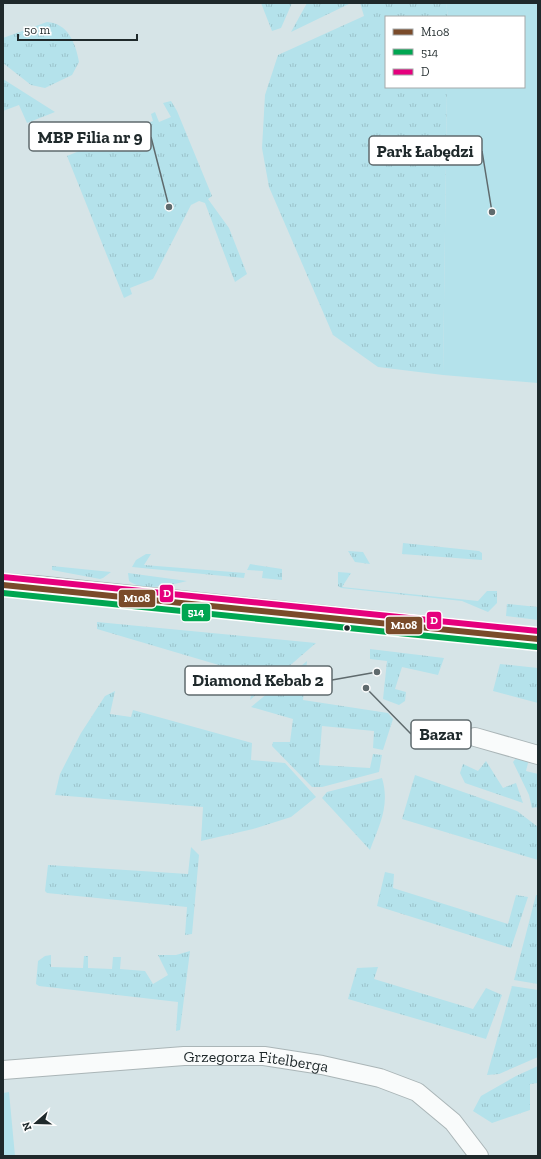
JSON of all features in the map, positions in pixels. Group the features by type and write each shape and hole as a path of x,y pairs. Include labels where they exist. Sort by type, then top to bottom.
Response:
{"street":[{"path":"3,585 36,586 538,639"},
{"path":"475,737 538,755"},
{"name":"Grzegorza Fitelberga","path":"3,1070 184,1056 264,1056 322,1065 380,1078 417,1092 453,1122 479,1156"}],"green space":[{"path":"261,3 292,3 281,28 272,31"},
{"path":"307,3 351,3 291,32"},
{"path":"360,3 446,3 448,16 385,16 385,88 447,88 443,375 378,367 333,335 269,187 262,148 265,95 278,55 364,16"},
{"path":"446,3 538,3 538,383 443,375 447,88 525,88 525,16 448,16"},
{"path":"47,22 54,23 66,30 76,48 79,62 72,75 45,88 31,85 3,63 3,38"},
{"path":"3,79 55,112 27,123 19,105 3,111"},
{"path":"171,101 177,111 212,196 208,199 229,228 247,274 235,282 205,203 199,201 191,205 153,279 130,288 132,294 124,298 67,156 153,121 151,114 155,112 159,122 171,117 163,103"},
{"path":"403,543 479,551 482,553 482,560 402,554"},
{"path":"348,551 363,552 370,564 355,562"},
{"path":"146,554 151,554 144,565 245,573 244,578 132,567 136,560"},
{"path":"250,564 282,569 282,580 262,578 263,571 247,570"},
{"path":"52,566 111,572 100,579 52,570"},
{"path":"338,572 351,573 342,587 478,601 487,591 497,591 497,603 488,612 462,601 341,588 338,586"},
{"path":"128,573 187,581 157,587 149,587 129,581"},
{"path":"507,604 538,607 538,620 506,616"},
{"path":"97,622 316,643 250,700 256,676 97,629"},
{"path":"370,649 444,658 438,675 402,667 395,689 406,692 405,701 399,705 383,699 387,661 370,659"},
{"path":"307,661 303,700 388,713 393,719 383,750 373,748 374,731 322,726 319,765 370,768 373,754 382,755 379,772 322,787 312,787 272,746 273,742 290,742 293,719 251,707"},
{"path":"500,664 538,668 538,703 493,691"},
{"path":"115,691 110,714 131,717 133,710 252,743 251,760 285,763 316,797 291,817 253,829 201,841 203,807 55,795 60,774 81,733 105,696"},
{"path":"517,757 529,759 526,771 538,774 538,807 532,808 529,795 513,762"},
{"path":"486,761 503,788 516,783 523,803 465,783 460,773 463,764 478,771"},
{"path":"415,775 517,811 538,827 538,860 402,819"},
{"path":"382,778 385,797 383,814 370,850 322,798 327,792"},
{"path":"191,847 199,855 192,934 185,935 187,907 47,893 45,891 48,865 188,874"},
{"path":"385,872 394,874 393,888 508,924 516,895 528,897 511,948 377,906"},
{"path":"536,895 538,895 538,984 514,980"},
{"path":"190,951 180,1030 176,1031 178,1002 39,986 36,984 38,961 45,956 51,955 51,967 83,968 84,956 88,956 88,968 112,969 113,957 121,957 120,969 145,971 153,984 168,975 158,955 176,955"},
{"path":"378,967 374,979 473,1009 486,988 502,995 486,1039 348,999 357,968"},
{"path":"512,986 538,990 538,1057 499,1074 487,1075"},
{"path":"538,1066 538,1083 530,1084 530,1110 492,1123 473,1111 481,1096 516,1076"},
{"path":"9,1092 15,1156 3,1156 3,1093"}],"transit line":[{"name":"D","path":"3,577 538,631"},
{"name":"M108","path":"3,585 538,639"},
{"name":"514","path":"3,593 537,647"}],"place":[{"name":"MBP Filia nr 9","path":"169,207"},
{"name":"Park Łabędzi","path":"492,212"},
{"name":"Diamond Kebab 2","path":"377,672"},
{"name":"Bazar","path":"366,688"}]}
